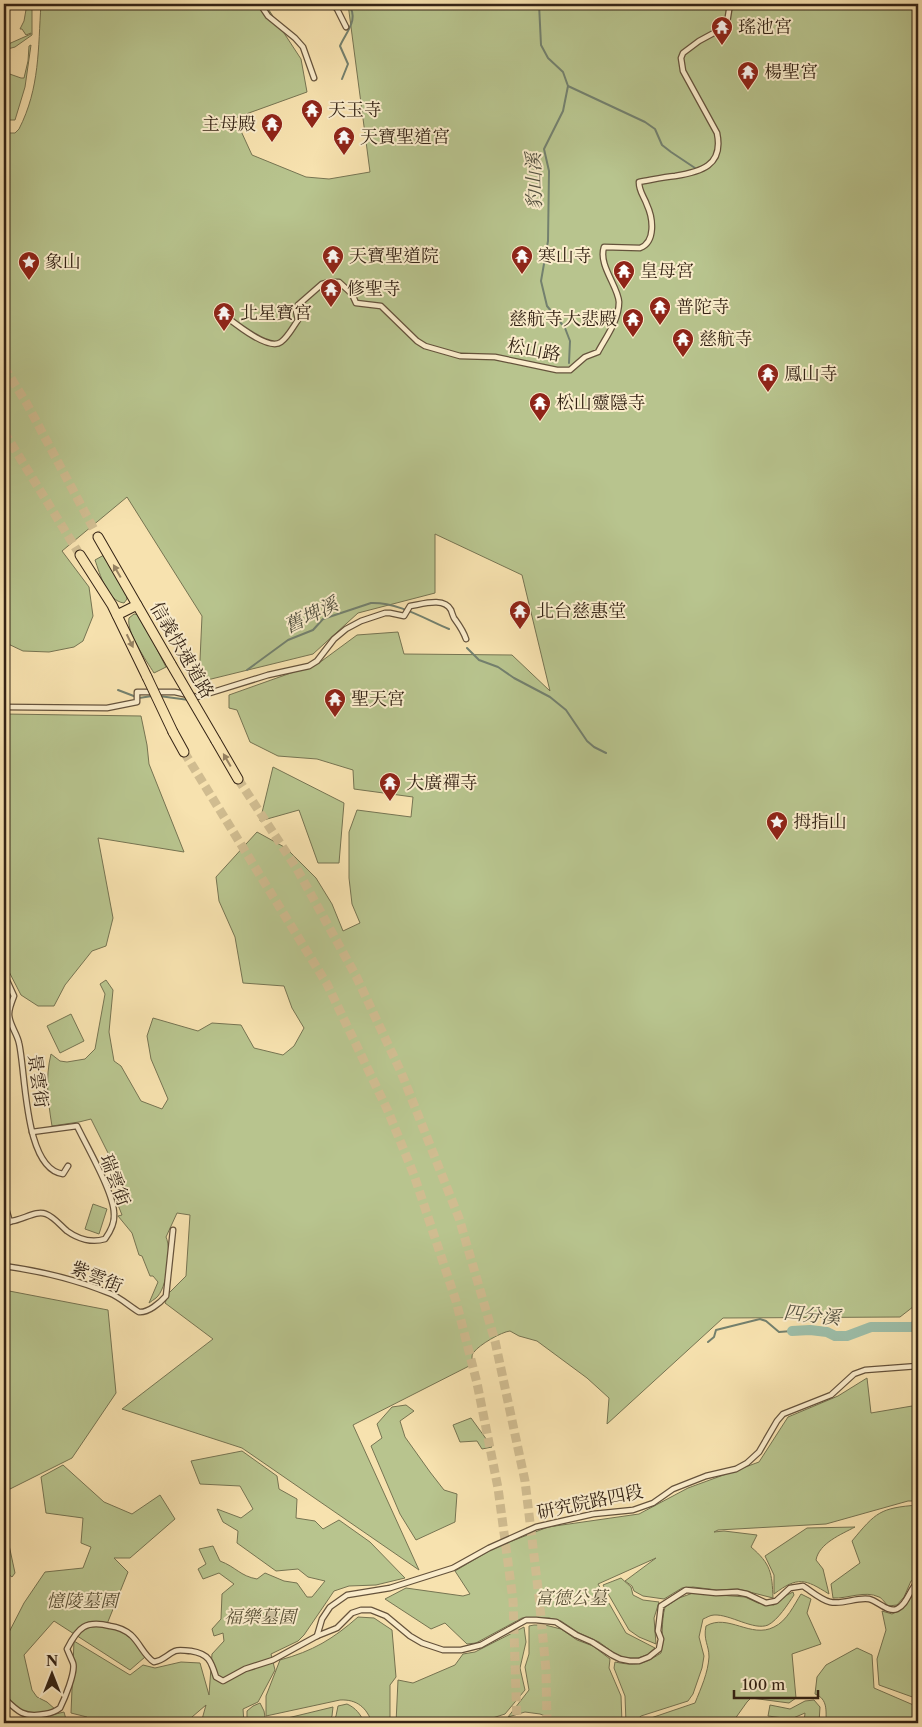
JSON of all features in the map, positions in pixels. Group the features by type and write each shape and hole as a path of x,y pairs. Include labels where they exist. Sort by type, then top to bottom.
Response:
{"highway":[{"name":"信義快速道路","path":"98,537 238,779"},
{"path":"80,555 117,615 184,752"},
{"path":"117,615 137,605"}],"street":[{"path":"260,4 268,16 303,47 314,78"},
{"path":"333,4 346,28"},
{"name":"松山路","path":"220,312 257,338 268,344 276,345 282,342 298,320 296,312 298,305 322,284 339,282 352,294 356,303 360,305 372,304 381,306 425,346 460,356 496,357 557,370 570,370 585,357 598,352 616,317 619,302 602,253 604,247 640,248 645,246 650,239 652,228 650,213 647,202 641,194 639,182 699,171 711,163 717,154 719,142 717,133 683,71 681,58 683,53 699,41 723,28 727,23 730,4"},
{"path":"4,707 107,708 137,702 137,692 165,691 197,697 268,674 309,666 317,661 334,639 346,628 385,613 406,615 410,606 437,602 445,604 451,610 461,626 466,639"},
{"name":"景雲街","path":"4,974 14,996 9,1014 19,1044 34,1143 50,1169 56,1173 63,1174 68,1166"},
{"name":"瑞雲街","path":"10,1222 21,1220 36,1213 45,1213 68,1231 88,1240 97,1241 104,1239 113,1225 115,1216 110,1195 77,1126 32,1132"},
{"path":"4,1202 10,1222"},
{"path":"4,1220 10,1222"},
{"name":"紫雲街","path":"4,1266 33,1270 79,1282 111,1294 139,1312 149,1311 166,1296 173,1230"},
{"name":"研究院路四段","path":"316,1636 322,1618 330,1607 347,1595 390,1588 454,1568 489,1548 536,1527 585,1516 632,1510 653,1503 673,1489 706,1476 736,1469 747,1463 759,1452 776,1421 783,1414 831,1395 854,1374 865,1370 918,1366"},
{"path":"4,1698 19,1712 28,1715 33,1716 56,1712 60,1708 73,1672 73,1664 69,1657 68,1648 79,1630 93,1623 122,1629 131,1635 148,1658 154,1662 162,1661 171,1653 179,1650 206,1656 211,1661 216,1677 223,1681 244,1669 279,1657 316,1636 337,1628 352,1613 361,1610 371,1610 386,1616 410,1636 422,1643 434,1648 454,1651 481,1644 526,1620 556,1622 620,1659 630,1662 650,1657 659,1648 661,1639 658,1631 661,1606 686,1590 716,1593 737,1592 747,1594 766,1603 776,1601 790,1588 803,1586 828,1602 839,1603 868,1599 892,1610 900,1607 906,1601 913,1587 918,1582"}],"green space":[{"path":"27,4 32,4 32,35 15,47 4,50 4,46 31,34 26,35 20,29 24,21"},
{"path":"41,4 265,4 301,59 307,92 235,118 252,155 306,177 329,179 370,172 348,4 918,4 918,1303 900,1317 723,1318 607,1424 609,1398 587,1378 537,1341 519,1336 510,1331 496,1336 474,1352 472,1356 473,1364 353,1425 419,1570 242,1448 122,1409 213,1339 165,1303 169,1293 186,1276 190,1215 177,1213 166,1237 169,1251 166,1278 160,1293 149,1303 158,1282 153,1276 150,1276 142,1256 139,1255 132,1233 118,1216 122,1215 114,1195 124,1185 91,1119 52,1126 48,1099 48,1072 51,1054 60,1061 67,1062 85,1059 95,1049 105,994 100,984 106,980 113,990 109,1032 114,1061 121,1066 141,1101 162,1109 168,1099 151,1059 147,1036 153,1018 198,1031 212,1023 241,1025 254,1048 283,1055 294,1046 304,1028 292,1008 284,986 243,983 235,937 219,901 216,877 257,832 286,848 316,878 332,904 343,931 360,923 352,904 349,878 349,832 357,810 411,817 413,797 354,789 353,770 317,759 278,756 250,742 237,710 229,708 229,695 319,663 357,635 398,632 404,654 512,655 550,691 522,575 435,534 435,593 358,613 313,654 199,682 202,616 127,497 62,551 89,587 93,616 83,641 74,647 49,652 23,651 4,642 4,133 15,133 19,129 31,98 37,68"},
{"path":"31,45 25,87 15,120 8,120 4,118 4,72 24,78 29,46"},
{"path":"104,555 126,593 127,599 124,603 113,597 102,579 95,560"},
{"path":"134,614 139,615 166,667 154,673 137,646 131,631 129,618"},
{"path":"4,714 141,716 149,764 184,852 98,838 113,918 106,946 92,951 65,985 54,1006 38,1006 21,995 4,962"},
{"path":"273,767 344,803 339,863 318,863 299,810 260,821"},
{"path":"71,1014 84,1041 60,1053 47,1026"},
{"path":"93,1204 107,1209 99,1234 85,1229"},
{"path":"4,1290 108,1310 116,1393 72,1458 4,1492"},
{"path":"867,1378 871,1413 918,1405 918,1501 908,1501 826,1524 718,1530 714,1532 724,1531 757,1535 751,1547 763,1559 769,1570 773,1598 738,1589 717,1590 693,1587 682,1588 664,1599 643,1596 634,1591 632,1586 625,1581 656,1558 598,1584 626,1633 655,1648 647,1655 638,1658 625,1658 561,1621 549,1618 522,1618 476,1643 467,1644 445,1623 431,1629 385,1599 406,1588 463,1596 470,1594 455,1571 494,1548 548,1527 639,1514 688,1488 759,1462 788,1417 838,1396"},
{"path":"406,1405 414,1411 400,1421 405,1437 444,1490 457,1494 455,1522 416,1540 400,1514 371,1446 382,1438 377,1424 392,1407"},
{"path":"471,1418 492,1447 482,1449 477,1441 460,1442 453,1425"},
{"name":"福樂墓園","path":"242,1451 277,1476 279,1489 297,1499 296,1518 315,1521 323,1529 339,1520 370,1542 405,1578 376,1585 349,1586 334,1591 298,1641 271,1654 275,1670 258,1702 243,1709 244,1723 201,1723 206,1705 185,1723 91,1723 87,1717 71,1713 74,1641 130,1675 143,1665 155,1668 181,1662 200,1663 209,1695 212,1654 224,1641 223,1633 214,1636 212,1629 221,1619 222,1594 234,1584 219,1573 203,1579 198,1569 206,1564 199,1549 213,1546 220,1561 251,1578 257,1579 265,1573 284,1581 297,1583 307,1597 312,1597 325,1581 308,1577 298,1569 276,1571 237,1543 238,1531 223,1522 217,1509 241,1518 253,1509 240,1486 200,1484 191,1461"},
{"name":"憶陵墓園","path":"63,1465 104,1502 132,1514 160,1495 175,1519 130,1558 114,1558 128,1572 107,1624 129,1637 145,1657 130,1670 54,1621 24,1655 32,1690 37,1697 47,1702 56,1710 47,1714 33,1716 27,1715 16,1708 4,1695 4,1642 24,1603 45,1572 83,1568 91,1547 81,1543 83,1518 46,1513 41,1477"},
{"path":"918,1505 918,1578 911,1581 904,1597 897,1605 888,1606 880,1598 868,1594 833,1598 831,1584 860,1563 852,1541 867,1524 880,1513 887,1510"},
{"path":"855,1527 826,1544 818,1554 816,1560 823,1569 829,1594 814,1585 796,1582 789,1584 774,1594 774,1575 765,1556 807,1528"},
{"path":"4,1541 9,1545 15,1573 12,1577 4,1571"},
{"name":"富德公墓","path":"621,1578 631,1587 633,1595 643,1600 659,1602 654,1618 656,1644 639,1637 629,1630 603,1585"},
{"path":"918,1589 918,1699 879,1685 877,1659 886,1630 882,1611 892,1614 902,1609"},
{"path":"793,1592 794,1595 782,1612 768,1625 756,1626 720,1615 713,1615 703,1619 699,1637 704,1656 702,1668 693,1694 688,1701 641,1716 633,1723 626,1723 625,1696 614,1668 615,1662 639,1664 661,1653 665,1607 679,1598 693,1593 745,1597 758,1603 774,1605"},
{"path":"801,1594 811,1599 807,1613 821,1644 792,1654 796,1698 789,1703 751,1698 732,1723 641,1723 695,1703 704,1680 709,1657 705,1635 706,1626 723,1622 757,1630 774,1627 786,1617"},
{"path":"358,1617 374,1618 392,1630 396,1677 390,1685 390,1723 372,1723 361,1706 346,1700 266,1716 266,1696 280,1660 303,1653 322,1643 340,1632"},
{"name":"富德公墓","path":"545,1625 561,1629 577,1640 593,1646 610,1659 609,1668 621,1696 622,1723 564,1723 540,1714 525,1712 508,1717 529,1690 525,1667 529,1654 529,1626"},
{"name":"富德公墓","path":"524,1627 526,1642 520,1668 525,1690 505,1714 477,1723 396,1723 398,1680 413,1683 455,1665 463,1654 475,1652"},
{"path":"857,1648 872,1655 874,1688 918,1707 918,1723 826,1723 824,1702 815,1694 817,1677 826,1665"},
{"path":"814,1700 820,1707 819,1723 804,1723 805,1713 791,1719 768,1716 770,1705 790,1709 805,1701"},
{"path":"260,1703 264,1711 266,1723 247,1723 247,1711"},
{"path":"347,1704 358,1712 365,1723 332,1723 338,1706"},
{"path":"333,1707 332,1716 328,1723 267,1723"},
{"path":"64,1712 67,1723 36,1723 35,1719"}],"waterway":[{"path":"342,79 348,64 340,46 351,25 353,15 348,4"},
{"name":"豹山溪","path":"539,4 541,45 548,58 563,72 568,86 563,111 544,149 549,171 548,241 541,281 547,306 565,328 570,341 569,363"},
{"path":"568,86 645,122 655,129 662,145 695,168"},
{"name":"舊埤溪","path":"247,670 288,640 313,630 323,619 371,603 381,603 401,608 449,629"},
{"name":"舊埤溪","path":"467,648 479,660 498,667 514,678 550,697 566,710 587,741 606,753"},
{"name":"舊埤溪","path":"118,690 139,698 152,696"},
{"name":"舊埤溪","path":"159,696 189,700"},
{"name":"四分溪","path":"708,1342 714,1337 716,1330 760,1319 766,1321 779,1332 792,1331"},
{"name":"四分溪","path":"792,1331 810,1330 827,1332 835,1336 847,1336 871,1327 914,1327 918,1321"}],"tunnel":[{"path":"4,367 27,404 98,537"},
{"path":"4,432 80,555"},
{"path":"184,752 327,984 388,1111 414,1175 456,1301 477,1383 498,1488 513,1600 517,1723"},
{"path":"238,779 297,869 356,976 401,1072 459,1218 495,1341 525,1481 546,1670 547,1723"}],"place":[{"name":"瑤池宮","path":"722,46"},
{"name":"楊聖宮","path":"748,91"},
{"name":"天玉寺","path":"312,129"},
{"name":"主母殿","path":"272,143"},
{"name":"天寶聖道宮","path":"344,156"},
{"name":"天寶聖道院","path":"333,275"},
{"name":"寒山寺","path":"522,275"},
{"name":"象山","path":"29,281"},
{"name":"皇母宮","path":"624,290"},
{"name":"修聖寺","path":"331,308"},
{"name":"普陀寺","path":"660,326"},
{"name":"北星寶宮","path":"224,332"},
{"name":"慈航寺大悲殿","path":"633,338"},
{"name":"慈航寺","path":"683,358"},
{"name":"鳳山寺","path":"768,393"},
{"name":"松山靈隱寺","path":"540,422"},
{"name":"北台慈惠堂","path":"520,630"},
{"name":"聖天宮","path":"335,718"},
{"name":"大廣禪寺","path":"390,802"},
{"name":"拇指山","path":"777,841"}]}
